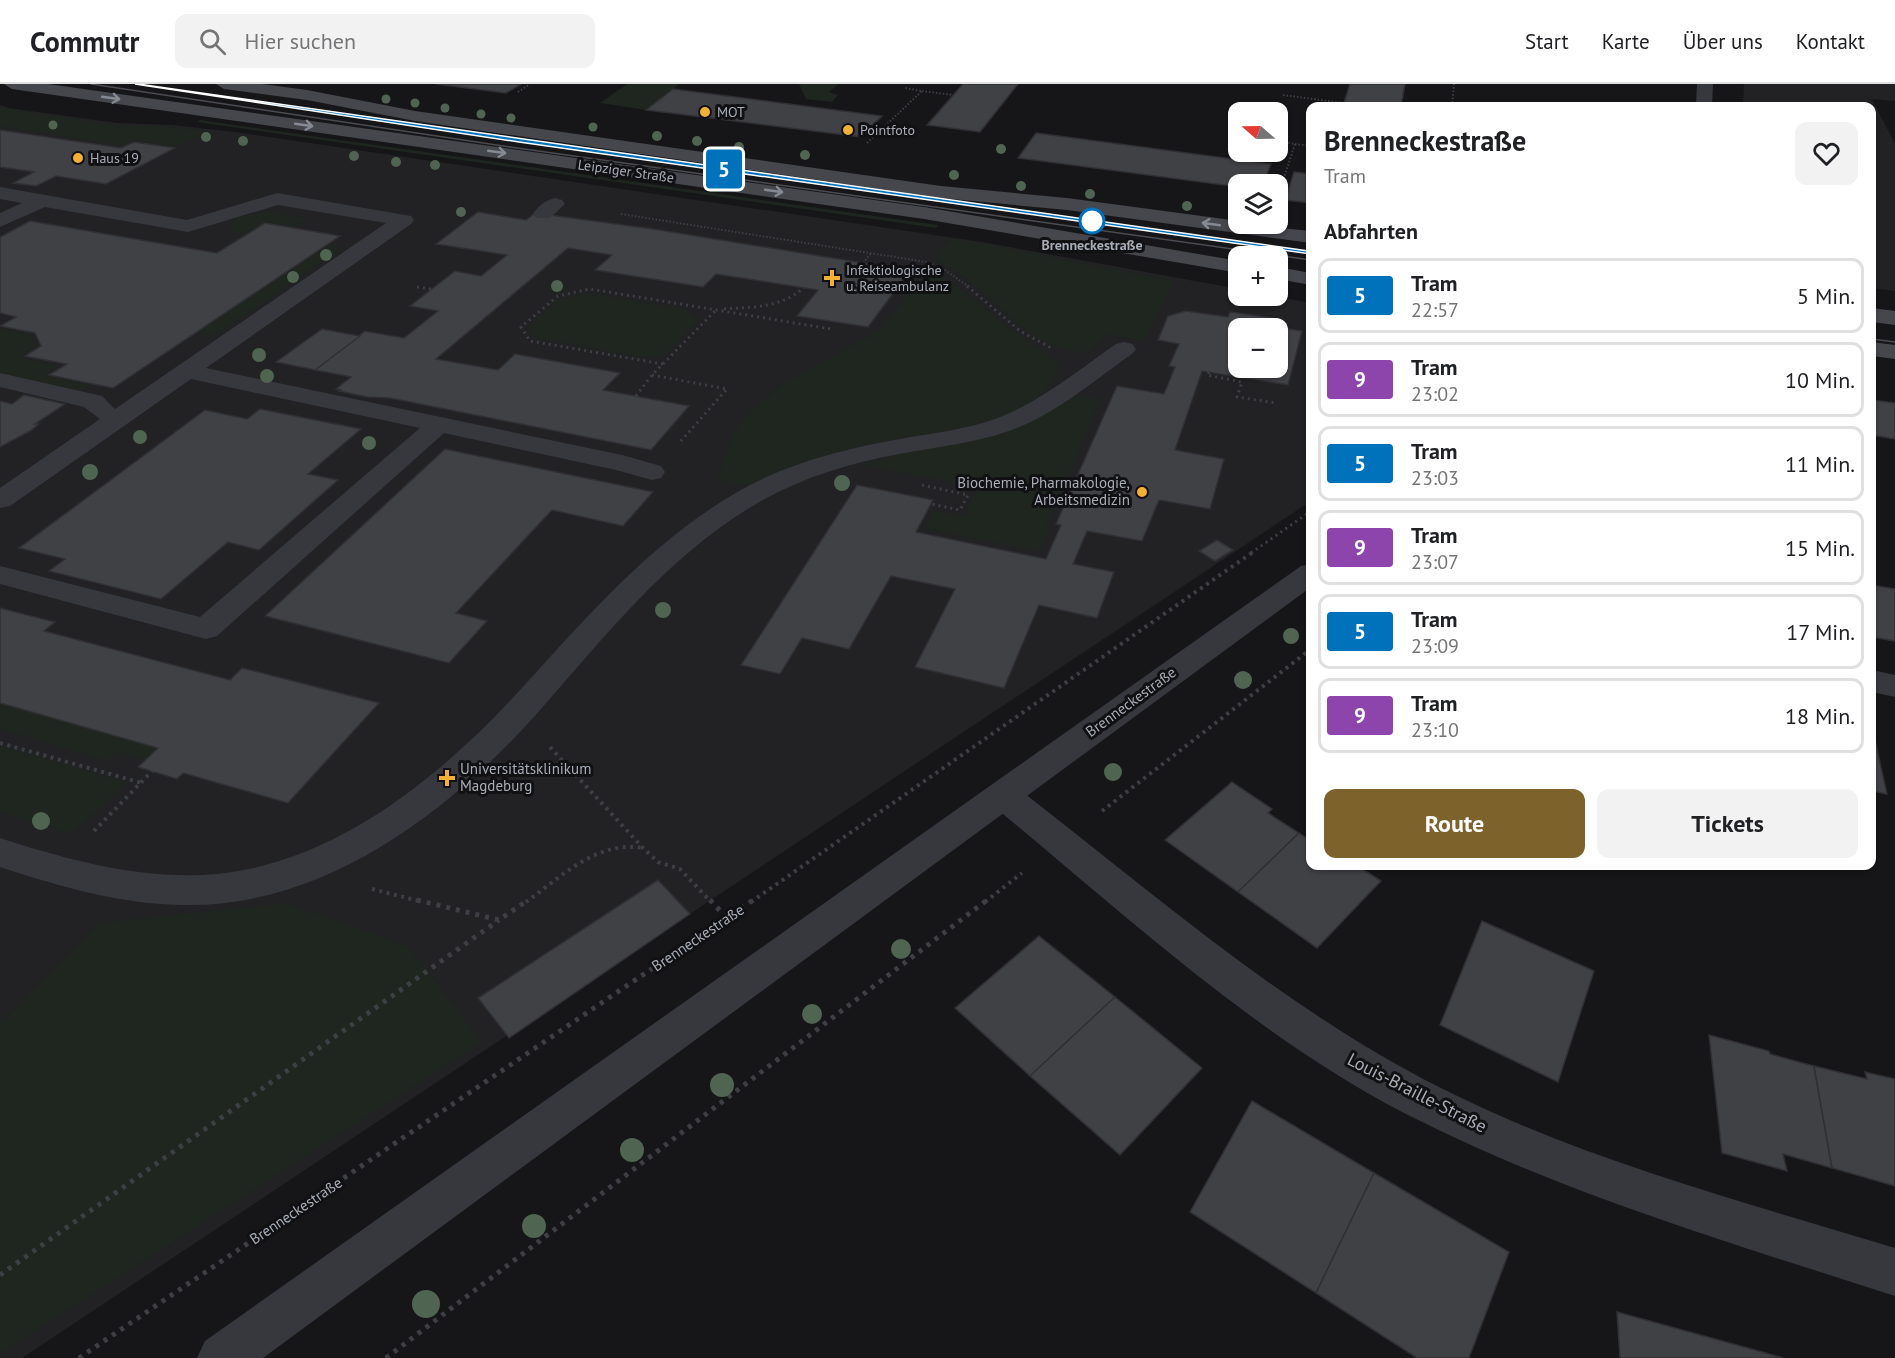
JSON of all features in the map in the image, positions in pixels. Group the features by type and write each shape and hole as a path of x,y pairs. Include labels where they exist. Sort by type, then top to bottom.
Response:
{"main road":[{"name":"Leipziger Straße","path":"12,84 924,213 1228,265"},
{"name":"Leipziger Straße","path":"224,84 313,96 427,118 941,192 1067,204 1306,236"},
{"path":"1288,275 1306,278"},
{"path":"1876,316 1895,318"},
{"path":"1876,350 1895,352"}],"street":[{"path":"1704,102 1705,84"},
{"path":"2,194 24,184"},
{"path":"0,500 404,220 277,199 188,226 2,194"},
{"path":"0,221 42,201"},
{"path":"0,852 58,869 168,890 205,891 263,882 301,872 343,853 404,813 467,761 519,713 587,634 665,556 709,522 749,496 812,469 847,459 1006,424 1035,409 1114,356"},
{"path":"187,371 622,463 652,472"},
{"path":"0,380 93,401 106,413"},
{"path":"0,574 206,629 438,425"},
{"name":"Brenneckestraße","path":"222,1358 1306,577"},
{"path":"1876,682 1895,686"},
{"name":"Louis-Braille-Straße","path":"1004,795 1254,996 1333,1049 1424,1101 1527,1148 1637,1191 1895,1272"}],"path":[{"path":"1452,102 1454,84"},
{"path":"905,88 953,94"},
{"path":"876,133 922,91"},
{"path":"1283,95 1336,102"},
{"path":"1288,143 1306,145"},
{"path":"1285,174 1295,144"},
{"path":"621,214 914,258 941,267 1041,345 1114,356"},
{"path":"863,263 872,252"},
{"path":"417,287 431,289"},
{"path":"636,396 652,375 716,309 779,304 796,297 804,288"},
{"path":"663,364 530,341 521,327 558,296 591,289 831,329"},
{"path":"1209,372 1207,375 1242,381 1237,397 1276,404"},
{"path":"652,375 727,389 652,472"},
{"path":"931,504 960,510"},
{"name":"Brenneckestraße","path":"79,1358 727,918 1306,514"},
{"path":"386,1358 1306,653"},
{"path":"519,713 643,848 658,862 680,869 727,918"},
{"path":"0,743 142,783"},
{"path":"58,869 152,771"},
{"path":"0,1275 594,854 610,847 627,845 643,848"},
{"path":"301,872 499,920"}],"shaded area":[{"path":"627,84 679,84 646,110 600,103"},
{"path":"799,84 838,84 829,92 838,95 832,102 806,99"},
{"path":"1744,84 1895,84 1895,101 1872,99 1874,102 1743,102"},
{"name":"Universitätsklinikum Magdeburg","path":"0,105 117,123 173,125 235,132 982,242 1228,287 1228,306 1288,306 1288,299 1306,302 1306,504 22,1358 0,1358"},
{"path":"0,107 114,125 206,131 176,147 135,140 123,146 0,126"},
{"path":"1876,107 1895,144 1895,291 1876,289"},
{"path":"200,120 938,225 936,228 197,122"},
{"path":"271,212 309,219 296,227 266,222 245,234 230,231 233,217"},
{"path":"951,238 1174,281 1144,341 1107,334 1086,353 1073,351 1037,338 962,276 934,260"},
{"path":"329,245 344,247 214,336 198,333"},
{"path":"929,267 1061,367 1045,390 1024,406 984,423 876,443 754,484 741,485 717,480 734,432 752,410 781,385 880,330"},
{"path":"589,293 685,309 697,321 667,353 646,358 536,338 528,327 559,299"},
{"path":"0,328 30,335 37,346 19,357 57,366 43,375 89,385 80,391 0,374"},
{"path":"1077,395 1101,399 1046,527 1050,528 1040,551 925,529 935,511 964,516 979,487 862,465 1045,411"},
{"path":"0,703 158,748 146,760 118,752 108,761 0,729"},
{"path":"0,745 127,783 71,834 0,812"},
{"path":"286,903 408,946 482,1042 0,1354 0,1025 99,923"}],"building":[{"path":"436,84 521,84 506,93"},
{"path":"963,84 1018,84 980,132 927,125"},
{"path":"1350,84 1405,84 1402,102 1344,102"},
{"path":"673,89 882,116 861,137 646,110"},
{"name":"Haus 19","path":"0,130 121,148 134,142 175,148 106,184 56,176 36,186 13,183 34,172 0,167"},
{"path":"1036,133 1228,158 1228,162 1271,164 1267,174 1228,174 1228,186 1018,158"},
{"path":"1294,172 1306,173 1306,202 1288,200 1288,191"},
{"path":"478,212 526,220 535,213 653,229 876,265 872,271 906,276 868,327 797,316 818,290 716,274 703,287 595,270 612,255 568,248 436,359 498,370 515,354 620,373 603,390 689,406 651,450 390,398 367,397 339,391 341,390 336,389 351,377 315,370 365,331 404,338 438,311 410,306 455,271 481,276 507,255 436,244"},
{"path":"30,221 217,253 265,223 340,236 113,388 49,375 67,364 25,356 41,346 35,333 0,326 16,317 0,313 0,237"},
{"name":"Biochemie, Pharmakologie, Arbeitsmedizin","path":"1186,311 1228,317 1230,312 1273,318 1228,318 1228,375 1202,371 1175,450 1224,459 1210,509 1159,500 1142,541 1087,531 1073,564 1114,572 1097,618 1039,605 1004,688 915,667 955,589 891,576 849,649 802,638 780,674 741,665 857,485 933,500 916,532 1046,559 1061,525 1056,524 1117,386 1164,394 1175,367 1169,366 1179,344 1158,340 1168,316"},
{"path":"322,329 360,336 315,370 276,362"},
{"name":"Biochemie, Pharmakologie, Arbeitsmedizin","path":"1288,329 1302,331 1288,385 1245,378 1288,378"},
{"path":"24,395 65,404 35,424 39,424 30,431 0,447 0,401 12,404"},
{"path":"1876,401 1895,403 1895,439 1876,436"},
{"path":"260,409 361,429 308,474 338,480 259,550 228,542 161,599 49,571 65,559 19,548 205,410 247,419"},
{"path":"445,449 653,492 623,526 552,510 456,613 487,621 449,663 265,616"},
{"path":"1217,540 1233,550 1215,561 1199,551"},
{"path":"1876,586 1895,589 1895,641 1876,638"},
{"path":"0,608 55,622 44,631 230,680 242,668 379,703 288,803 183,773 177,779 138,767 158,748 0,703"},
{"path":"1876,745 1887,794 1876,792"},
{"path":"1232,782 1272,809 1268,813 1299,833 1238,892 1165,840"},
{"path":"1299,833 1306,838 1306,870 1364,870 1381,881 1317,948 1238,892"},
{"path":"658,880 690,914 509,1038 478,998"},
{"path":"1482,921 1594,971 1558,1082 1440,1025"},
{"path":"1039,936 1115,997 1030,1076 955,1008"},
{"path":"1115,997 1202,1068 1120,1155 1030,1076"},
{"path":"1709,1035 1814,1066 1832,1168 1783,1154 1787,1171 1722,1153"},
{"path":"1814,1066 1867,1079 1865,1072 1895,1079 1895,1186 1832,1168"},
{"path":"1252,1101 1374,1173 1316,1293 1190,1212"},
{"path":"1374,1173 1509,1252 1469,1358 1417,1358 1316,1293"},
{"path":"1617,1312 1755,1350 1783,1358 1620,1358"}],"tram line":[{"path":"91,84 510,147 1306,259"},
{"name":"5","path":"138,84 1306,251"},
{"path":"1876,340 1895,342"}],"place":[{"name":"MOT","path":"705,112"},
{"name":"Pointfoto","path":"848,130"},
{"name":"Haus 19","path":"78,158"},
{"name":"Brenneckestraße","path":"1092,221"},
{"name":"Infektiologische u. Reiseambulanz","path":"832,278"},
{"name":"Biochemie, Pharmakologie, Arbeitsmedizin","path":"1142,492"},
{"name":"Universitätsklinikum Magdeburg","path":"447,778"}]}
